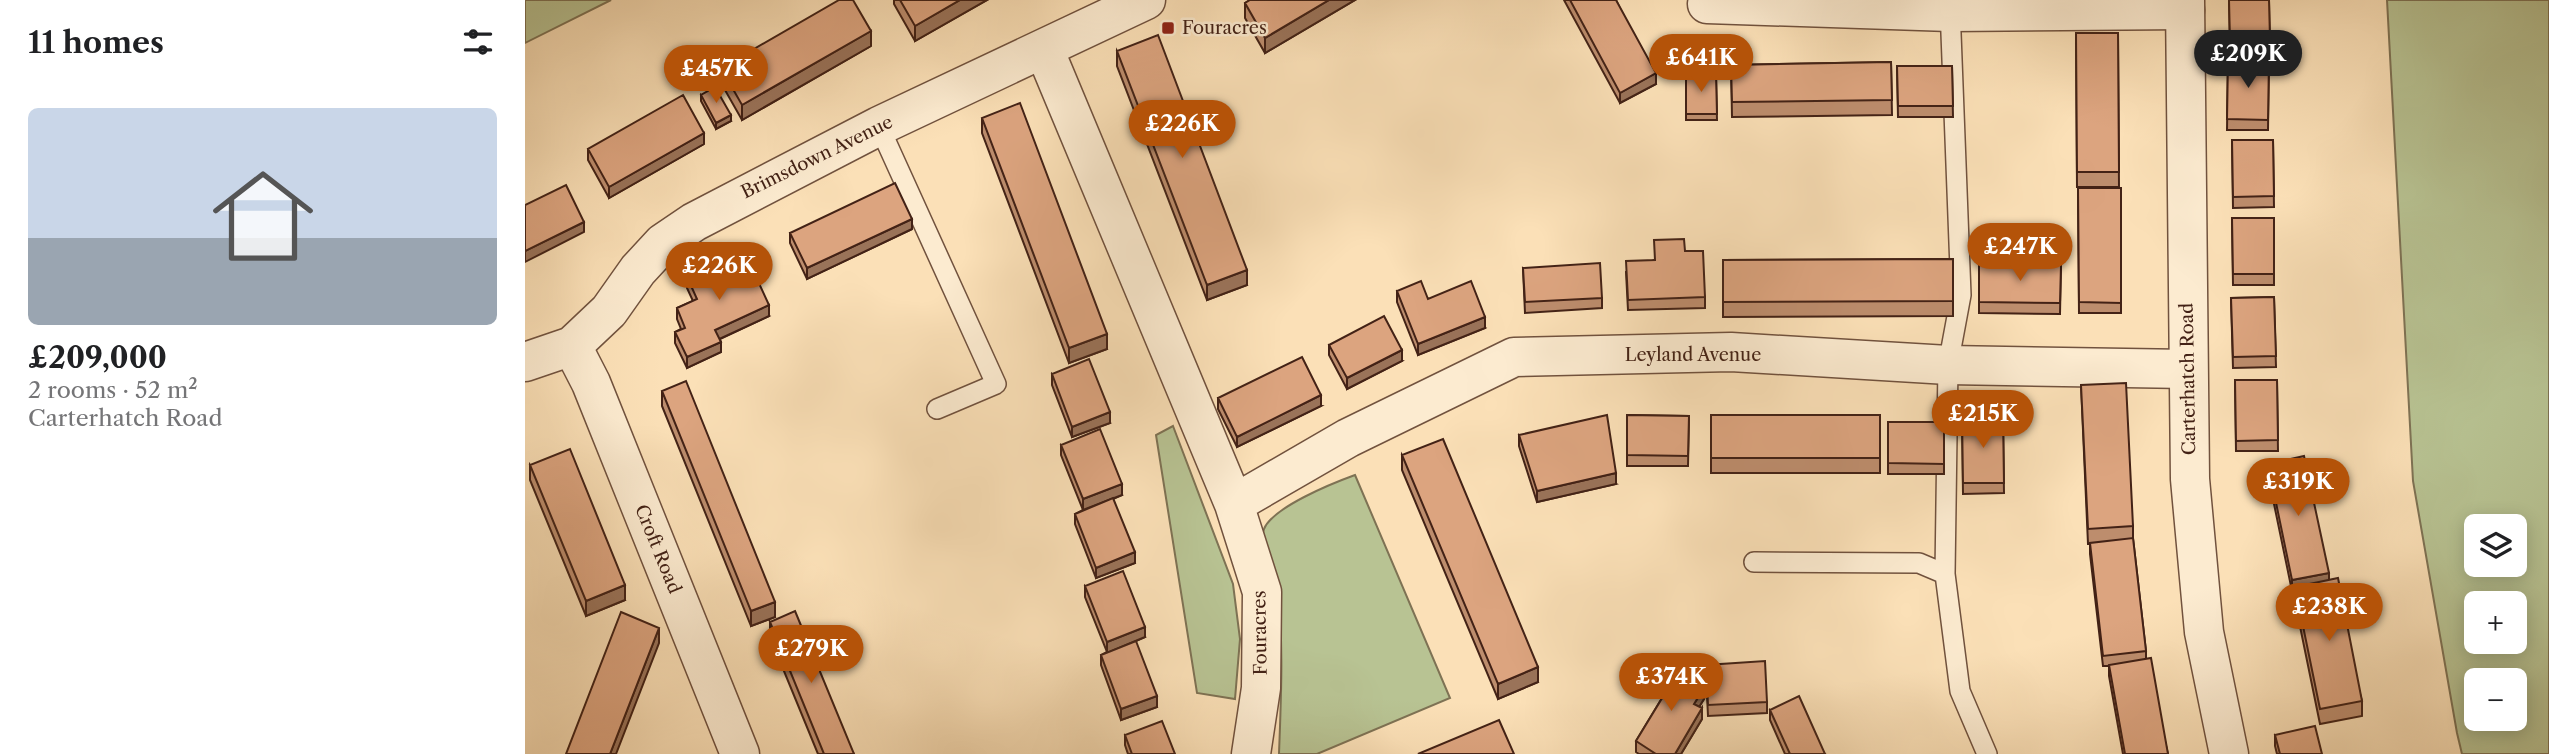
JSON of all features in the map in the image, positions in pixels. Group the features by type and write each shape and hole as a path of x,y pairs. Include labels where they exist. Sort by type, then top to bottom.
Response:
{"street":[{"name":"Brimsdown Avenue","path":"525,362 572,346 609,311 638,270 663,243 735,198 879,126 1146,0"},
{"path":"1707,4 2185,5"},
{"name":"Carterhatch Road","path":"2185,5 2190,479 2204,632 2229,754"},
{"name":"Fouracres","path":"1044,49 1234,503 1262,592 1261,688 1251,754"},
{"name":"Croft Road","path":"572,346 591,383 740,754"},
{"name":"Leyland Avenue","path":"1234,503 1348,438 1514,357 1731,352 1948,365 2188,369"}],"lane":[{"path":"1950,6 1961,295 1948,365 1945,574 1960,691 1987,754"},
{"path":"879,126 996,384 937,409"},
{"path":"1754,562 1919,563 1945,574"}],"green space":[{"path":"525,0 611,0 525,43"},
{"path":"2387,0 2549,0 2549,754 2462,754 2413,481"},
{"path":"1173,426 1233,584 1240,639 1235,699 1197,693 1156,435"},
{"path":"1355,475 1450,698 1317,754 1279,754 1281,628 1276,580 1264,541 1264,529 1279,512 1291,504"}],"building":[{"path":"839,0 853,0 871,31 742,105 721,68"},
{"path":"900,0 960,0 915,26"},
{"path":"1250,0 1329,0 1265,38 1245,3"},
{"path":"1570,0 1616,0 1656,73 1620,93"},
{"path":"2229,0 2269,0 2270,39 2230,40"},
{"path":"2076,33 2118,33 2119,172 2077,172"},
{"path":"1158,35 1247,270 1207,285 1117,51"},
{"path":"2228,59 2269,60 2268,120 2227,119"},
{"path":"1891,62 1892,100 1732,102 1731,65"},
{"path":"1897,66 1952,66 1953,106 1898,106"},
{"path":"1686,74 1716,74 1717,114 1686,114"},
{"path":"715,87 731,115 716,123 701,95"},
{"path":"683,95 704,133 609,187 588,149"},
{"path":"1020,103 1107,334 1069,348 982,118"},
{"path":"2232,140 2273,140 2274,196 2233,197"},
{"path":"895,183 912,219 807,268 790,233"},
{"path":"566,185 584,222 525,251 525,205"},
{"path":"2078,188 2121,188 2121,303 2079,302"},
{"path":"2232,218 2274,218 2274,274 2233,274"},
{"path":"1684,239 1685,251 1703,251 1705,297 1628,300 1626,261 1655,260 1654,240"},
{"path":"744,251 769,305 715,330 721,342 687,357 675,332 685,328 677,308 697,299 687,277"},
{"path":"1953,259 1953,301 1723,302 1723,260"},
{"path":"1600,263 1602,298 1525,302 1523,268"},
{"path":"1979,264 2061,265 2060,303 1979,302"},
{"path":"1421,281 1428,299 1471,281 1485,317 1418,344 1397,291"},
{"path":"2274,297 2276,356 2233,357 2231,298"},
{"path":"1384,316 1402,350 1347,378 1329,345"},
{"path":"1302,357 1321,395 1237,437 1218,398"},
{"path":"1089,359 1110,412 1072,427 1052,374"},
{"path":"2235,380 2277,380 2278,440 2236,441"},
{"path":"686,381 775,602 751,611 662,391"},
{"path":"2126,383 2133,526 2088,529 2081,385"},
{"path":"1607,415 1616,473 1537,491 1519,435"},
{"path":"1627,415 1689,416 1688,456 1627,455"},
{"path":"1711,415 1880,415 1880,458 1711,458"},
{"path":"1962,416 2003,416 2004,483 1963,483"},
{"path":"1888,422 1944,422 1944,464 1888,463"},
{"path":"1100,429 1122,484 1083,499 1061,445"},
{"path":"1443,439 1538,667 1498,684 1402,455"},
{"path":"570,449 625,585 586,601 530,465"},
{"path":"2304,456 2329,573 2292,580 2268,464"},
{"path":"1113,498 1135,552 1096,568 1075,514"},
{"path":"2133,538 2146,651 2103,656 2090,543"},
{"path":"1123,571 1145,627 1107,642 1085,586"},
{"path":"2338,578 2362,701 2320,709 2295,587"},
{"path":"795,611 854,754 824,754 770,622"},
{"path":"621,612 659,628 610,754 566,754"},
{"path":"1136,641 1157,696 1121,709 1101,655"},
{"path":"2151,658 2168,754 2125,754 2109,665"},
{"path":"1765,661 1767,702 1708,705 1706,665"},
{"path":"1662,663 1704,688 1694,704 1702,708 1675,754 1656,754 1636,741 1667,690 1652,681"},
{"path":"1799,696 1825,754 1790,754 1770,710"},
{"path":"1499,720 1514,754 1418,754"},
{"path":"1162,721 1175,754 1132,754 1125,735"},
{"path":"2315,726 2322,754 2280,754 2275,735"}],"place":[{"name":"Fouracres","path":"1168,28"}]}
